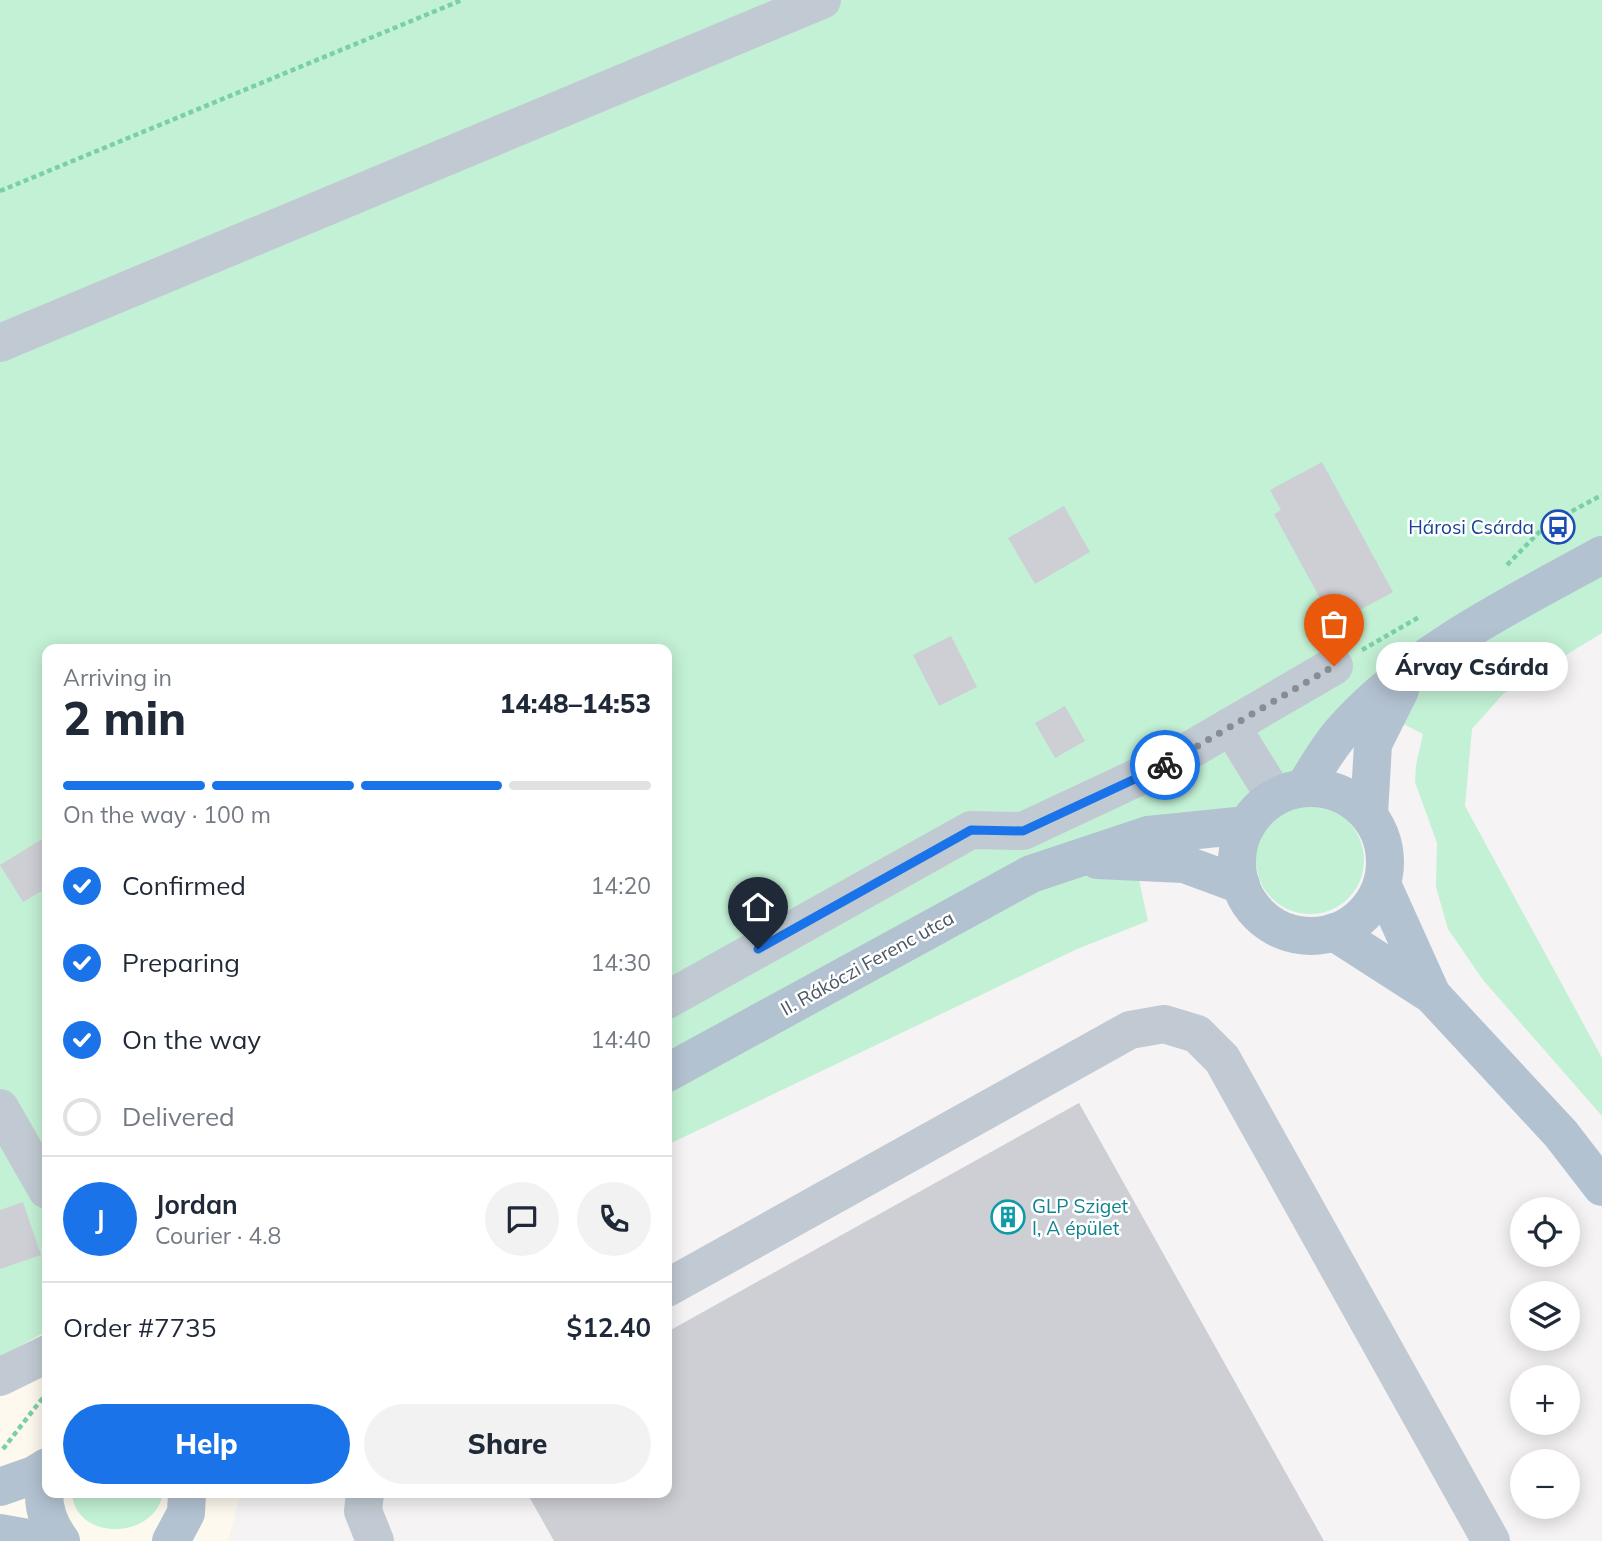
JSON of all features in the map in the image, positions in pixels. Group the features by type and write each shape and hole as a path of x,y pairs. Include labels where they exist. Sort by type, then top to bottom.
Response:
{"main road":[{"path":"1289,792 1328,789 1350,799 1369,814 1381,835 1386,860 1382,884 1372,906 1355,922 1334,932 1311,936 1288,932 1268,922 1252,906 1241,886 1237,865 1239,844 1247,825 1259,809 1289,792 1346,727 1411,669 1474,626 1602,555"},
{"path":"1369,814 1373,744 1411,669"},
{"name":"II. Rákóczi Ferenc utca","path":"672,1070 1031,874 1148,835 1247,825"},
{"name":"II. Rákóczi Ferenc utca","path":"1071,859 1184,864 1241,886"},
{"path":"1382,884 1432,995"},
{"path":"1334,932 1432,995 1561,1134 1602,1187"},
{"path":"0,1487 42,1470"},
{"path":"44,1498 47,1516 61,1541"},
{"path":"173,1539 186,1513 187,1498"},
{"path":"0,1533 44,1541"}],"street":[{"path":"0,343 822,0"},
{"path":"672,997 971,830 1023,831 1166,764 1334,666"},
{"path":"1231,726 1289,792"},
{"path":"672,1286 1130,1030 1164,1024 1197,1034 1222,1059 1491,1541"},
{"path":"0,1108 42,1181"},
{"path":"0,1377 42,1356"},
{"path":"364,1498 363,1511 374,1541"}],"path":[{"path":"0,191 404,26 461,0"},
{"path":"1506,566 1546,525 1602,495"},
{"path":"1334,666 1426,613"},
{"path":"0,1453 42,1398"}],"shaded area":[{"path":"42,1334 42,1498 240,1498 228,1541 0,1541 0,1357"}],"green space":[{"path":"0,0 1602,0 1602,633 1503,694 1472,729 1465,806 1602,1058 1602,1116 1483,980 1448,929 1436,887 1437,843 1415,782 1423,734 1364,704 1315,770 1229,818 1127,825 1148,921 1077,949 672,1143 672,644 42,644 42,1334 0,1357"},
{"path":"1310,806 1331,810 1348,822 1360,839 1364,860 1360,881 1348,898 1331,910 1310,914 1289,910 1272,898 1260,881 1256,860 1260,839 1272,822 1289,810"},
{"path":"73,1498 161,1498 156,1509 145,1520 131,1527 99,1527 86,1520 76,1509"}],"building":[{"path":"1322,462 1393,592 1334,624 1274,514 1281,510 1270,490"},
{"path":"1064,506 1090,552 1035,584 1008,538"},
{"path":"951,636 977,687 939,706 913,655"},
{"path":"1065,706 1085,741 1055,758 1035,723"},
{"path":"42,839 42,891 23,902 0,865"},
{"name":"GLP Sziget I, A épület","path":"1079,1103 1324,1541 554,1541 530,1498 672,1498 672,1329"},
{"path":"23,1202 41,1255 0,1269 0,1210"}],"way so far":[{"path":"1165,765 1334,666"}],"place":[{"name":"Hárosi Csárda","path":"1558,527"},
{"name":"Árvay Csárda","path":"1334,666"},
{"name":"GLP Sziget I, A épület","path":"1008,1217"}],"route":[{"path":"758,949 971,830 1023,831 1165,765"}]}
